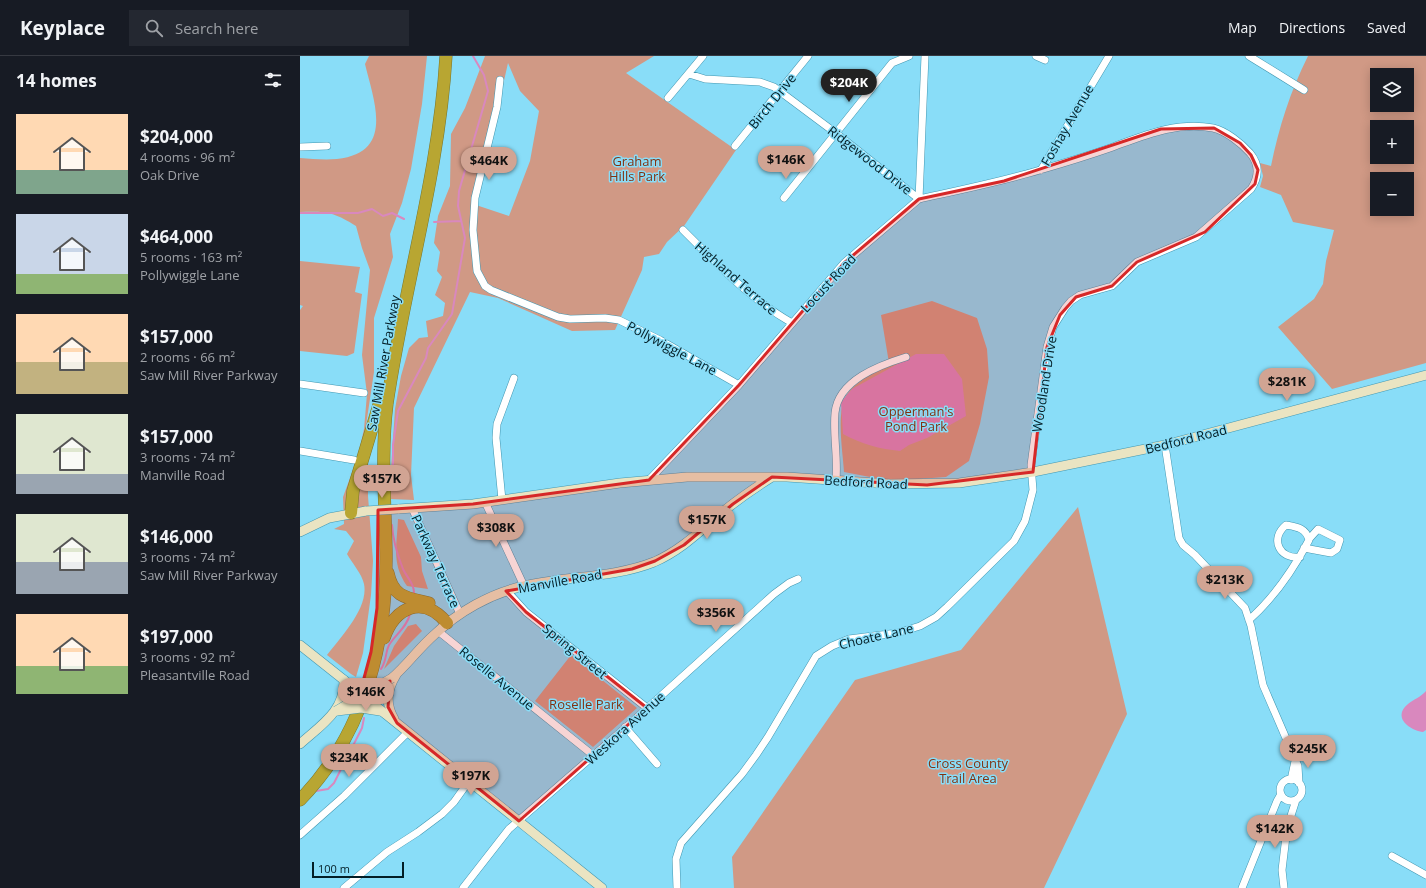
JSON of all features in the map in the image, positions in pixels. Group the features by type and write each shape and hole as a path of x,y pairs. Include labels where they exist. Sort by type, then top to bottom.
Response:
{"highway":[{"name":"Saw Mill River Parkway","path":"300,791 322,764 346,726 361,689 371,652 379,574 377,462 382,395 429,153 439,56"},
{"name":"Saw Mill River Parkway","path":"300,800 323,774 348,736 364,701 375,662 382,617 386,561 383,471 386,415 436,152 446,56"},
{"path":"351,513 355,487 382,395"},
{"path":"386,561 390,582 398,593 407,598 436,606 444,610 449,622"},
{"path":"375,662 388,626 401,612 415,607 425,608 437,613 449,622"}],"main road":[{"name":"Bedford Road","path":"300,532 325,519 351,513 485,502 649,480 687,477 772,477 927,485 959,483 1033,472 1165,445 1426,375"},
{"name":"Manville Road","path":"300,744 336,711 394,677 449,622 507,591 524,586 632,569 661,559 688,542 733,504 772,477"},
{"path":"300,645 363,696 386,709 397,723 602,888"},
{"path":"386,709 388,691 394,677"},
{"path":"336,711 344,695 344,680"},
{"path":"336,711 363,708 386,709"}],"street":[{"path":"668,98 703,56"},
{"name":"Birch Drive","path":"735,146 808,56"},
{"path":"784,198 837,134 892,63 909,56"},
{"path":"919,199 925,56"},
{"path":"1036,56 1045,60"},
{"name":"Foshay Avenue","path":"919,199 1004,181 1041,170 1109,56"},
{"path":"1249,56 1304,90"},
{"name":"Ridgewood Drive","path":"689,74 705,79 760,82 780,91 919,199"},
{"name":"Pollywiggle Lane","path":"500,80 497,107 475,198 473,230 477,271 485,286 558,317 570,319 605,318 619,320 660,340 739,385"},
{"name":"Woodland Drive","path":"1033,472 1031,465 1047,347 1053,327 1065,308 1071,301 1080,295 1112,286 1137,262 1187,242 1205,232 1251,189 1255,184 1258,170 1251,155 1240,143 1223,132 1214,128 1185,126 1161,130 1041,170"},
{"path":"300,147 327,146"},
{"name":"Locust Road","path":"649,480 774,347 792,323 844,263 919,199"},
{"name":"Highland Terrace","path":"683,230 746,290 776,314 792,323"},
{"path":"836,480 838,462 835,412 840,398 846,389 871,370 885,363 906,356"},
{"path":"502,500 496,438 497,424 514,378"},
{"path":"300,384 364,393"},
{"path":"1165,445 1179,538 1183,545 1195,555 1245,608 1263,685 1298,766 1299,783 1302,791 1300,796 1288,799 1276,808 1242,888"},
{"path":"300,451 354,460"},
{"name":"Choate Lane","path":"677,888 676,859 681,843 751,761 768,737 816,656 832,646 849,639 897,633 920,626 936,616 1014,541 1025,521 1030,506 1033,490 1033,472"},
{"path":"485,502 524,586"},
{"name":"Parkway Terrace","path":"412,508 449,622"},
{"path":"1300,557 1294,558 1285,554 1278,546 1276,538 1279,530 1286,525 1301,528 1308,534 1309,539"},
{"path":"1249,620 1264,607 1292,571 1300,557 1304,548 1309,539 1318,529 1340,540 1337,549 1331,553 1304,548"},
{"name":"Weskora Avenue","path":"463,888 509,829 594,756 774,594 789,583 798,579"},
{"name":"Spring Street","path":"507,591 526,612 647,708"},
{"name":"Roselle Avenue","path":"449,622 594,756"},
{"path":"625,727 657,764"},
{"path":"300,835 344,796 408,732"},
{"path":"1284,888 1282,870 1287,828 1292,813 1282,785 1291,780 1295,762"},
{"path":"1291,780 1299,783"},
{"path":"344,888 387,852 438,818 454,802 469,781"},
{"path":"1392,856 1426,875"}],"highlighted area":[{"path":"1214,128 1240,143 1251,155 1258,170 1255,184 1205,232 1137,262 1112,286 1076,297 1060,315 1047,347 1033,472 927,485 772,477 733,504 684,545 655,561 632,569 506,591 526,612 647,708 519,821 397,723 388,707 390,681 363,696 360,693 371,652 377,608 378,510 473,504 649,480 739,385 844,263 919,199 1004,181 1161,129"}],"green space":[{"path":"369,56 427,56 422,104 411,169 402,203 390,234 393,257 374,318 374,372 362,452 368,464 368,496 373,561 371,595 363,653 356,677 327,655 358,613 364,593 364,584 361,576 347,554 354,541 346,531 334,529 344,524 343,497 358,456 364,429 367,394 362,355 370,270 356,226 330,213 300,212 300,158 337,159 355,155 367,147 374,136 376,123 373,94 365,64"},
{"name":"Graham Hills Park","path":"485,56 654,56 626,73 736,150 684,226 667,242 659,254 644,257 642,270 615,330 572,331 498,298 470,292 414,408 411,475 414,500 389,499 395,409 401,376 409,348 419,338 428,337 426,321 443,316 445,303 435,295 442,277 437,271 440,252 434,243 438,216 450,186 451,134 465,108","holes":["508,63 520,91 539,111 530,161 509,216 476,205"]},
{"path":"1308,56 1426,56 1426,363 1332,389 1278,327 1314,299 1323,284 1326,261 1334,230 1293,222 1281,195 1260,187 1263,176 1260,163 1271,166 1286,110"},
{"path":"300,261 360,267 355,292 362,294 354,353 347,356 300,351 300,310 303,306 300,305"},
{"name":"Opperman's Pond Park","path":"932,301 977,318 987,349 989,377 980,424 969,461 946,477 891,481 844,472 841,442 841,420 844,400 852,388 867,376 889,363 881,315"},
{"name":"Cross County Trail Area","path":"1078,507 1127,714 1044,888 734,888 732,857 855,680 961,650"},
{"path":"398,519 404,520 421,557 422,571 428,589 407,586 402,578 396,554"},
{"path":"416,624 422,631 384,669 394,646 408,626"},
{"name":"Roselle Park","path":"571,655 637,708 593,747 535,701"}],"shaded area":[{"path":"916,354 944,354 962,379 966,416 900,451 871,446 843,434 841,402 852,389"},
{"path":"1426,691 1426,730 1423,732 1412,729 1408,726 1402,718 1402,714 1403,709 1408,704"}],"waterway":[{"path":"390,489 393,472 393,445 398,411 426,358 428,348 452,314 465,238 458,206 459,191 488,91 484,75 473,56"},
{"path":"300,213 358,213 372,209 383,216 392,213 404,219"},
{"path":"434,222 461,221"},
{"path":"392,525 397,553 403,569 412,584 414,595"},
{"path":"381,669 389,645 404,627 410,614"},
{"path":"316,791 328,789 334,783 362,728 364,718"}]}
